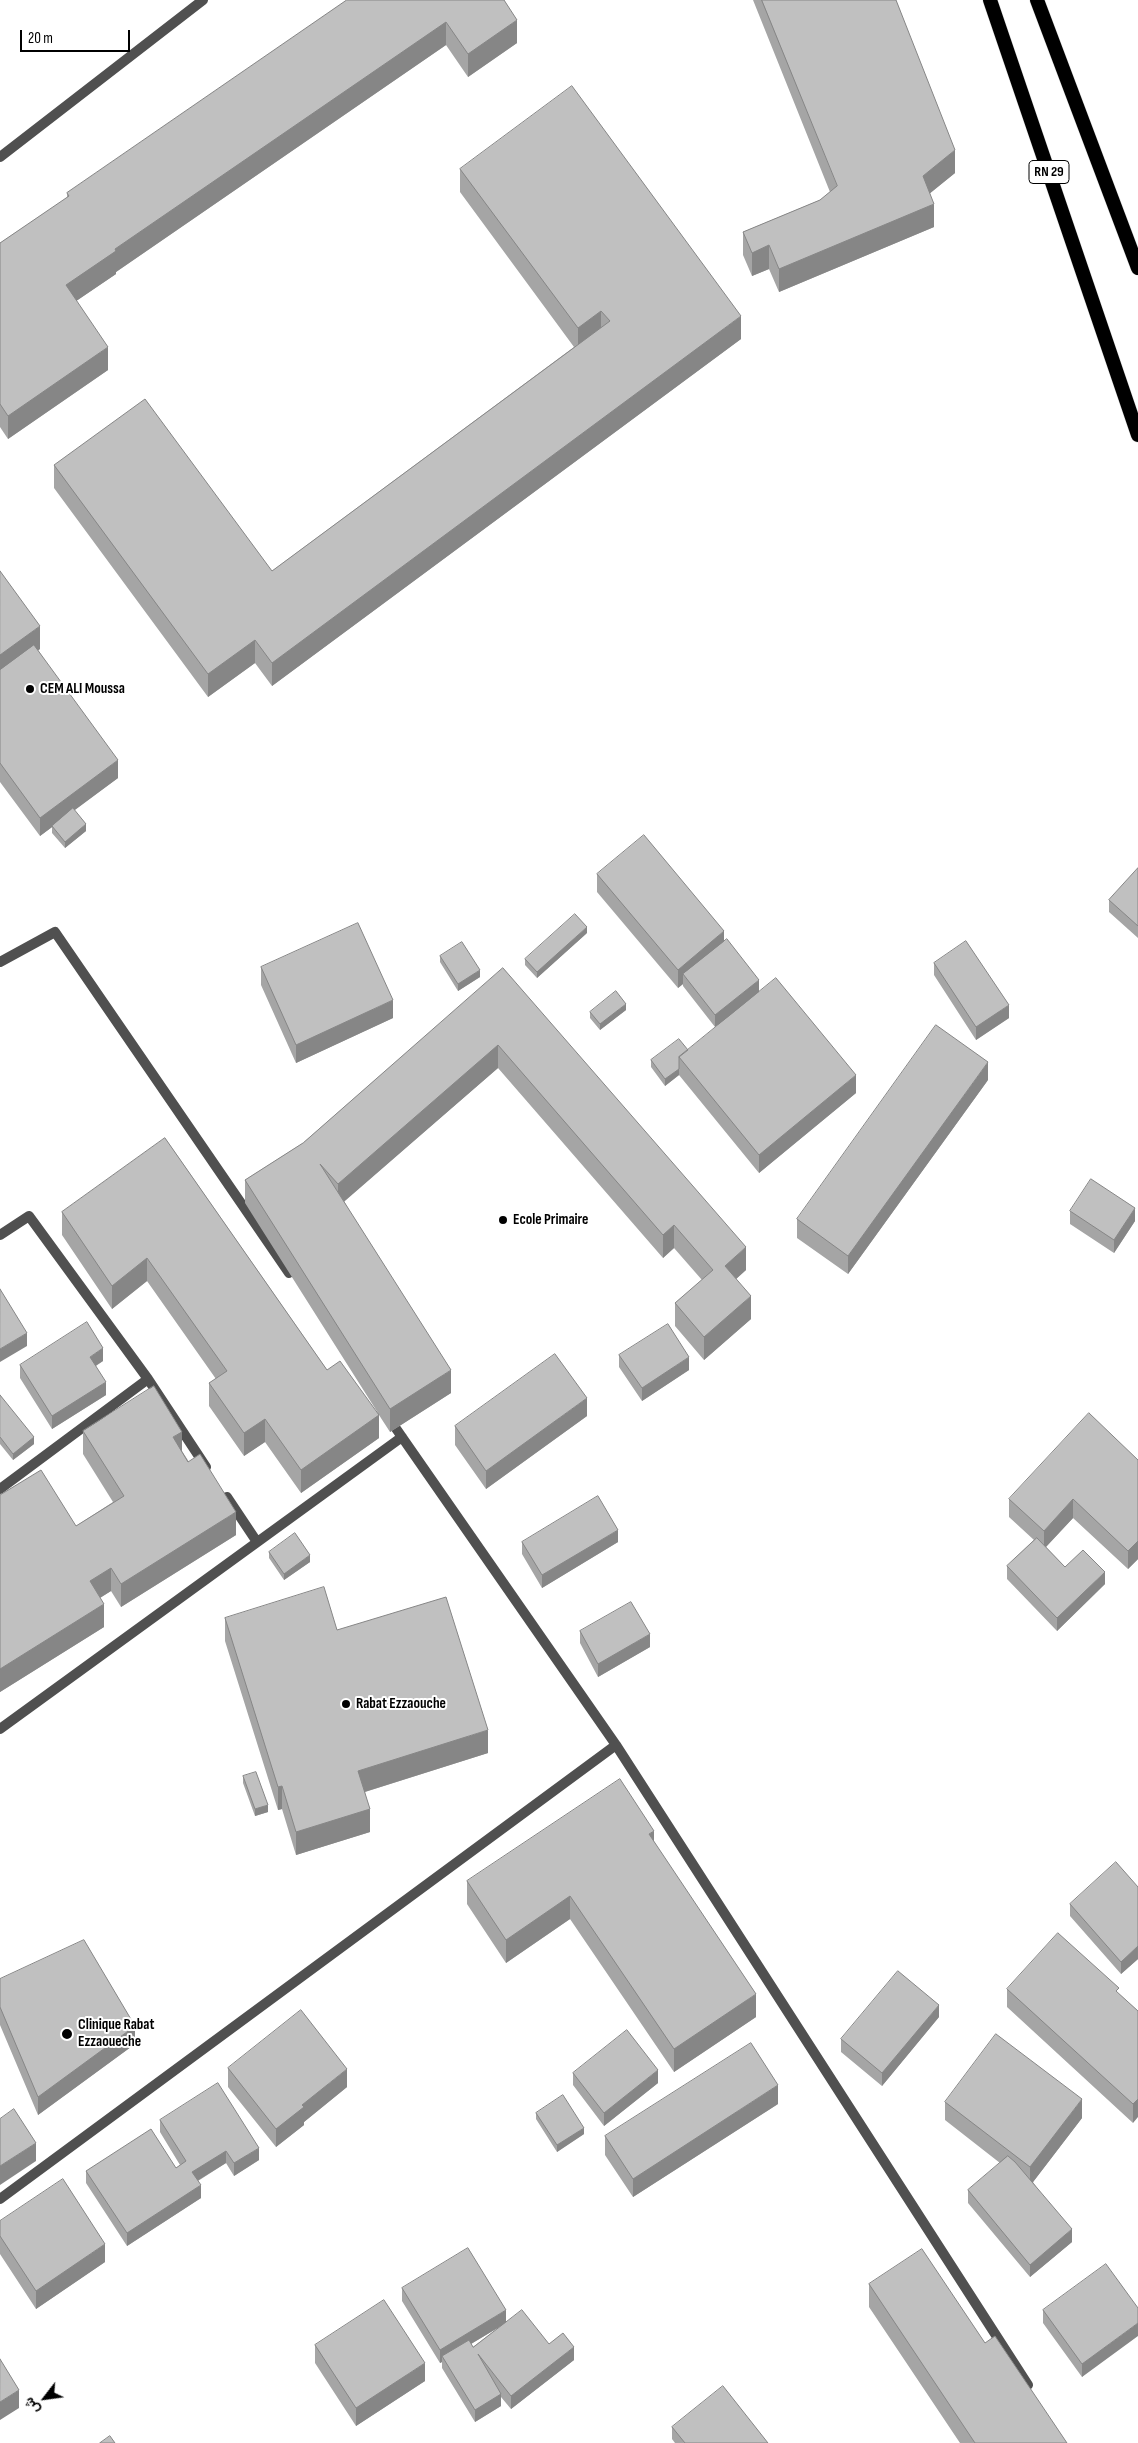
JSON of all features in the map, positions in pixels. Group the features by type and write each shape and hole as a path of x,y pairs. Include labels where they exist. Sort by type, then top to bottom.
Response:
{"highway":[{"name":"RN 29","path":"990,0 1138,435"},
{"path":"1037,0 1138,268"}],"street":[{"path":"0,157 202,0"},
{"path":"0,962 55,932 296,1282"},
{"path":"0,1235 29,1216 148,1379 257,1542"},
{"path":"0,1489 148,1379"},
{"path":"380,1404 616,1746 1033,2393"},
{"path":"0,1729 402,1437"},
{"path":"0,2199 616,1746"}],"building":[{"path":"347,0 504,0 517,20 468,54 446,22 115,249 116,251 66,285 108,347 8,416 0,404 0,243 69,196 67,193"},
{"path":"762,0 896,0 955,150 923,176 934,204 779,269 769,245 752,253 743,232 820,200 837,186"},
{"path":"572,86 741,316 272,663 255,640 208,674 54,465 145,399 272,571 610,321 601,311 578,328 460,169"},
{"path":"0,571 40,626 0,655"},
{"name":"CEM ALI Moussa","path":"34,645 118,760 40,818 0,763 0,670"},
{"path":"73,808 86,824 65,842 52,826"},
{"path":"644,835 724,931 678,970 597,874"},
{"path":"1138,868 1138,926 1109,900"},
{"path":"575,914 587,927 537,972 525,959"},
{"path":"358,923 393,1000 296,1045 261,967"},
{"path":"727,939 759,980 715,1015 683,974"},
{"path":"966,941 1009,1005 976,1027 934,963"},
{"path":"462,942 480,970 458,984 440,956"},
{"path":"503,968 746,1247 725,1266 751,1296 704,1337 675,1303 713,1270 674,1225 663,1235 498,1045 338,1184 320,1164 451,1370 390,1409 245,1180 303,1143"},
{"path":"776,978 856,1075 759,1155 679,1057"},
{"path":"616,991 626,1004 600,1024 590,1012"},
{"path":"936,1025 988,1062 848,1256 797,1219"},
{"path":"679,1039 688,1050 679,1057 679,1069 665,1079 651,1060"},
{"path":"165,1138 327,1370 340,1361 379,1415 301,1470 265,1419 244,1433 209,1383 227,1371 147,1258 112,1286 62,1212"},
{"path":"1091,1179 1135,1208 1114,1240 1070,1211"},
{"path":"0,1289 27,1333 0,1349"},
{"path":"87,1322 103,1348 90,1357 106,1382 52,1416 20,1365"},
{"path":"668,1324 689,1357 642,1388 619,1355"},
{"path":"555,1354 587,1398 486,1471 455,1426"},
{"path":"154,1386 182,1432 173,1437 188,1462 200,1454 236,1512 121,1584 111,1568 90,1581 104,1604 0,1669 0,1495 41,1470 76,1526 124,1496 83,1431"},
{"path":"0,1395 34,1437 13,1454 0,1437"},
{"path":"1089,1413 1138,1460 1138,1541 1128,1551 1073,1499 1044,1531 1009,1499"},
{"path":"598,1496 618,1530 542,1575 522,1542"},
{"path":"295,1533 310,1555 284,1574 269,1552"},
{"path":"1037,1538 1065,1567 1083,1550 1105,1572 1057,1618 1007,1566"},
{"path":"324,1587 337,1630 446,1597 488,1730 358,1771 370,1809 296,1832 282,1786 278,1787 225,1618"},
{"path":"631,1602 650,1634 598,1664 580,1631"},
{"path":"256,1772 268,1805 255,1809 243,1776"},
{"path":"620,1779 654,1831 649,1834 756,1994 674,2049 570,1896 506,1940 467,1881"},
{"path":"1116,1862 1138,1887 1138,1946 1121,1962 1070,1904"},
{"path":"1058,1933 1119,1988 1116,1991 1138,2011 1138,2099 1133,2104 1007,1989"},
{"name":"Clinique Rabat Ezzaoueche","path":"84,1940 135,2026 38,2097 0,2007 0,1979"},
{"path":"898,1971 939,2005 882,2073 841,2039"},
{"path":"301,2010 347,2069 302,2105 304,2107 276,2129 228,2068"},
{"path":"627,2030 658,2070 604,2113 573,2073"},
{"path":"996,2034 1082,2099 1030,2167 945,2102"},
{"path":"751,2043 778,2085 633,2179 605,2136"},
{"path":"218,2083 259,2148 234,2163 226,2151 192,2172 201,2185 127,2233 86,2171 151,2129 176,2168 186,2161 160,2120"},
{"path":"563,2095 584,2128 557,2145 536,2113"},
{"path":"14,2109 36,2143 0,2166 0,2119"},
{"path":"1008,2156 1072,2229 1030,2265 968,2190"},
{"path":"63,2179 105,2244 36,2291 0,2236 0,2221"},
{"path":"468,2248 506,2310 440,2350 402,2288"},
{"path":"922,2249 985,2343 995,2336 1067,2443 975,2443 869,2284"},
{"path":"1106,2264 1138,2308 1138,2323 1082,2364 1043,2310"},
{"path":"384,2300 425,2363 356,2408 315,2345"},
{"path":"522,2310 549,2344 563,2333 574,2347 511,2396 478,2354 501,2394 475,2410 442,2356 469,2340 473,2347"},
{"path":"0,2359 19,2390 0,2402"},
{"path":"723,2386 768,2443 685,2443 672,2427"},
{"path":"110,2436 115,2443 100,2443"}],"place":[{"name":"CEM ALI Moussa","path":"30,689"},
{"name":"Ecole Primaire","path":"503,1220"},
{"name":"Rabat Ezzaouche","path":"346,1704"},
{"name":"Clinique Rabat Ezzaoueche","path":"67,2034"}]}
